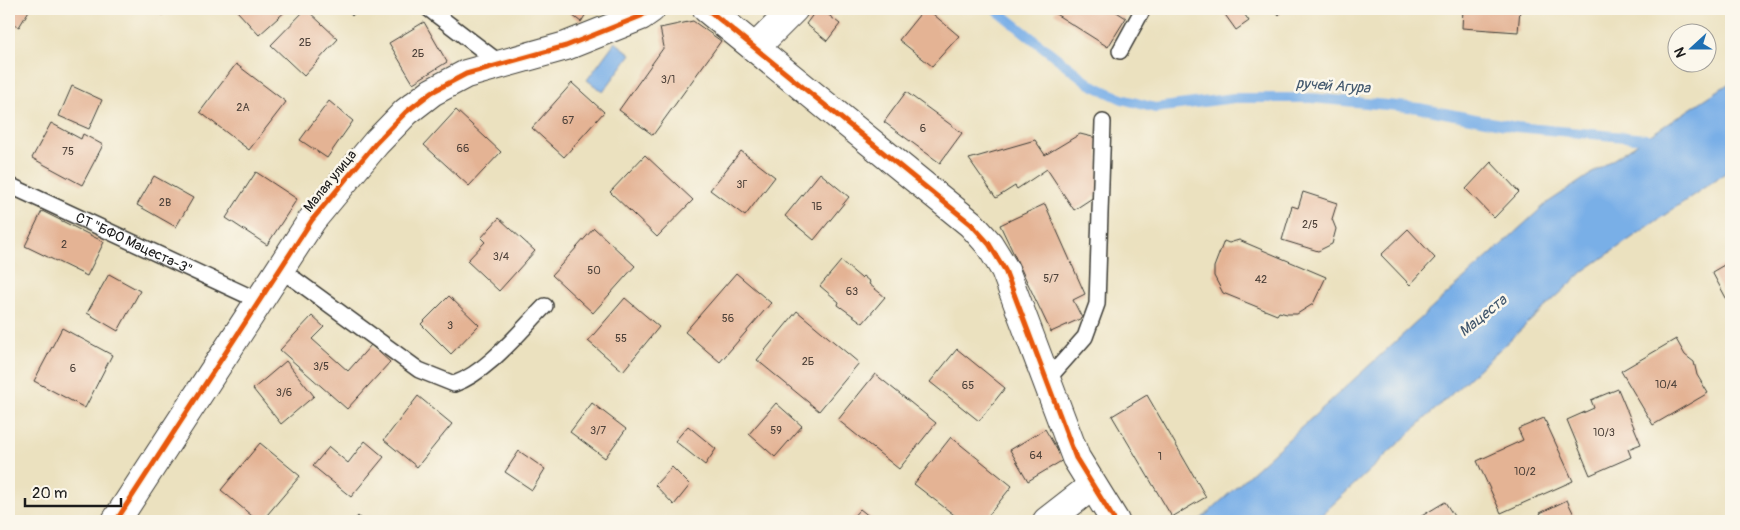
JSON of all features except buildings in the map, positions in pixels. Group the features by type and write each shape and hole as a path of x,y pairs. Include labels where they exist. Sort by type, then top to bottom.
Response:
{"street":[{"name":"Малая улица","path":"116,521 312,220 376,143 406,112 432,92 466,74 566,46 640,16 651,9"},
{"path":"707,9 971,224 989,244 1005,270 1076,458 1115,521"},
{"path":"755,48 794,9"},
{"path":"1047,521 1092,486"}],"lane":[{"path":"429,9 501,64"},
{"path":"1120,51 1143,9"},
{"path":"1046,381 1085,337 1097,304 1103,122"},
{"name":"СТ \"БФО Мацеста-3\"","path":"9,185 259,301"},
{"path":"279,270 297,281 419,370 454,384 467,380 487,364 545,306"}],"water":[{"path":"615,42 631,54 603,92 587,80"},
{"name":"Мацеста","path":"1731,82 1731,169 1584,271 1315,521 1199,521 1547,203"}],"waterway":[{"name":"ручей Агура","path":"995,9 1090,84 1122,99 1155,108 1234,98 1312,98 1419,108 1516,127 1657,140"}],"cycle path":[{"path":"116,521 312,220 376,143 406,112 432,92 466,74 566,46 641,16 651,9"},
{"path":"707,9 971,224 989,244 1005,270 1076,458 1115,521"}]}
